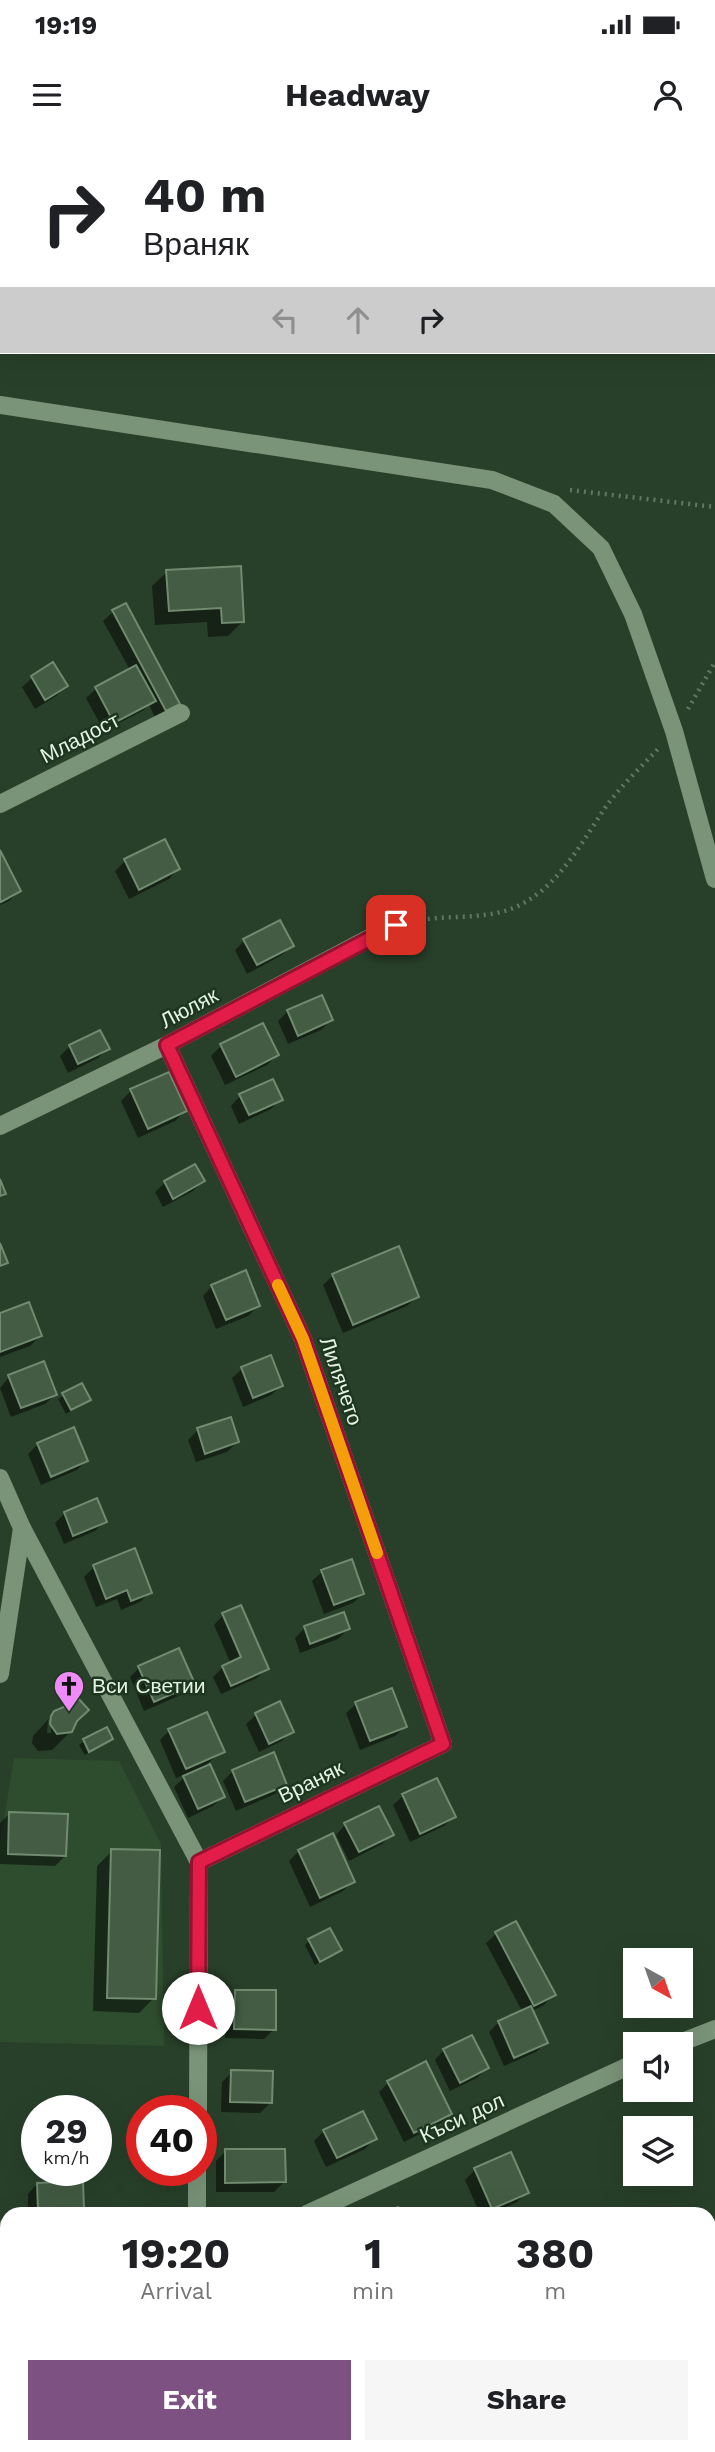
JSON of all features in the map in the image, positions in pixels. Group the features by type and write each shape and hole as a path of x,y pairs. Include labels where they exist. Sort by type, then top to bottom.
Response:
{"street":[{"path":"0,405 492,480 554,505 601,548 633,614 674,731 715,879"},
{"name":"Младост","path":"0,804 181,713"},
{"name":"Люляк","path":"0,1126 167,1045 396,925"},
{"name":"Лилячето","path":"167,1045 303,1339 443,1744"},
{"path":"0,1478 22,1528 199,1862 198,2095"},
{"path":"0,1674 22,1528"},
{"name":"Враняк","path":"199,1862 443,1744"},
{"path":"693,2038 715,2029"},
{"name":"Къси дол","path":"322,2207 623,2069"},
{"path":"197,2186 197,2207"}],"path":[{"path":"558,488 715,507"},
{"path":"396,925 433,917 491,914 519,906 542,890 576,852 608,804 674,731 715,662"}],"shaded area":[{"path":"14,1758 119,1761 161,1844 164,2046 0,2042 0,1844"}],"building":[{"path":"241,566 244,622 222,623 221,608 169,611 166,570"},
{"path":"126,603 180,704 166,711 112,610"},
{"path":"53,662 68,686 45,700 31,676"},
{"path":"136,665 156,701 114,723 95,687"},
{"path":"165,839 180,869 139,890 124,859"},
{"path":"0,850 21,891 1,902 0,899"},
{"path":"280,920 294,946 257,965 243,939"},
{"path":"322,995 333,1020 298,1036 287,1010"},
{"path":"263,1023 279,1055 236,1077 220,1044"},
{"path":"100,1030 110,1049 78,1064 69,1045"},
{"path":"169,1072 187,1111 148,1129 130,1089"},
{"path":"273,1079 283,1100 249,1115 239,1094"},
{"path":"195,1164 205,1181 173,1199 164,1181"},
{"path":"0,1179 6,1194 0,1196"},
{"path":"0,1243 8,1263 0,1266"},
{"path":"399,1246 419,1297 353,1325 332,1274"},
{"path":"246,1270 260,1306 226,1320 211,1285"},
{"path":"29,1302 42,1336 0,1352 0,1313"},
{"path":"271,1355 283,1386 253,1398 241,1367"},
{"path":"44,1361 57,1395 21,1408 8,1375"},
{"path":"82,1383 91,1400 71,1410 62,1393"},
{"path":"231,1417 239,1442 205,1454 197,1428"},
{"path":"74,1427 88,1461 51,1477 37,1443"},
{"path":"97,1498 107,1522 73,1536 64,1512"},
{"path":"135,1548 152,1593 131,1601 127,1590 106,1599 93,1565"},
{"path":"352,1559 364,1594 334,1605 321,1570"},
{"path":"241,1605 269,1669 231,1686 222,1666 241,1657 222,1613"},
{"path":"344,1612 350,1629 310,1644 304,1626"},
{"path":"179,1648 195,1684 154,1702 138,1666"},
{"path":"392,1688 407,1727 370,1741 355,1702"},
{"name":"Вси Светии","path":"76,1696 89,1710 77,1721 72,1732 57,1734 50,1724 51,1716"},
{"path":"280,1701 294,1732 269,1744 255,1713"},
{"path":"207,1712 225,1752 186,1769 168,1729"},
{"path":"107,1727 113,1739 89,1752 83,1739"},
{"path":"274,1752 287,1785 245,1802 232,1770"},
{"path":"210,1764 225,1797 198,1809 183,1776"},
{"path":"437,1778 456,1817 420,1834 402,1794"},
{"path":"379,1806 394,1835 359,1852 344,1823"},
{"path":"9,1812 68,1814 66,1856 8,1854"},
{"path":"333,1833 355,1882 320,1898 298,1850"},
{"path":"111,1849 160,1850 156,1999 107,1998"},
{"path":"516,1921 556,1995 534,2006 495,1932"},
{"path":"330,1928 342,1950 320,1962 308,1939"},
{"path":"235,1990 276,1990 276,2030 234,2029"},
{"path":"531,2006 548,2043 514,2058 498,2021"},
{"path":"472,2035 489,2068 460,2083 443,2049"},
{"path":"426,2061 452,2114 414,2133 387,2081"},
{"path":"231,2070 273,2071 272,2103 230,2102"},
{"path":"363,2111 377,2139 337,2158 323,2130"},
{"path":"225,2149 285,2149 286,2182 225,2183"},
{"path":"511,2152 529,2193 491,2207 474,2168"},
{"path":"37,2186 83,2186 84,2207 38,2207"}],"slow traffic":[{"path":"278,1285 303,1339 377,1553"}],"place":[{"name":"Вси Светии","path":"69,1713"}],"route":[{"path":"198,2008 199,1862 443,1744 303,1339 167,1045 396,925"}]}
